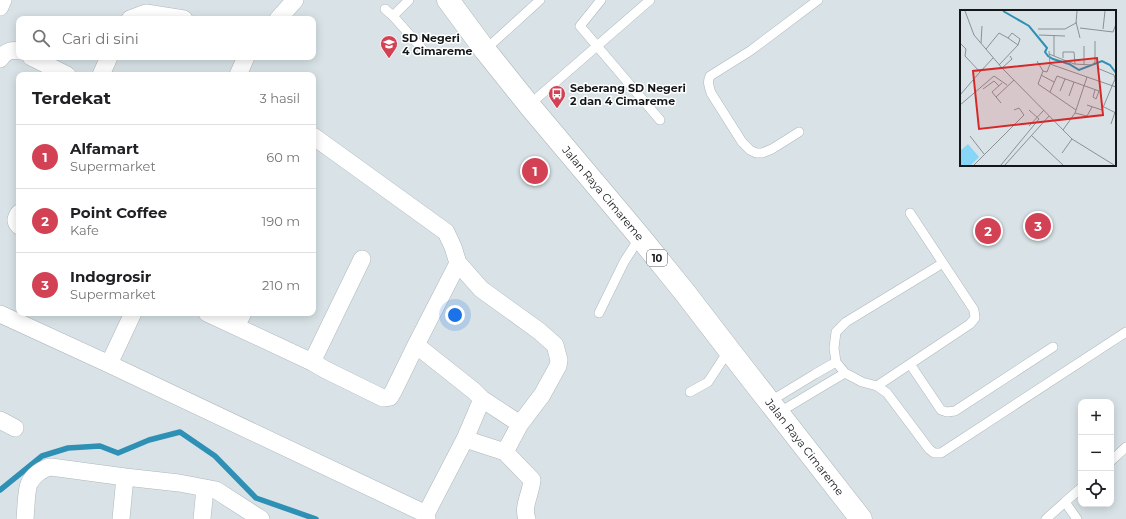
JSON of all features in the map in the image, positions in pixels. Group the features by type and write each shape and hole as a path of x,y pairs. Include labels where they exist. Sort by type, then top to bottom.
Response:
{"highway":[{"name":"Jalan Raya Cimareme","path":"448,0 485,50 529,105 686,294 862,519"}],"street":[{"path":"0,8 3,0"},
{"path":"281,16 295,0"},
{"path":"138,16 146,13 165,16"},
{"path":"0,58 9,51 16,50"},
{"path":"37,60 61,72"},
{"path":"102,72 108,60"},
{"path":"239,72 245,60"},
{"path":"316,138 446,232 458,263 481,289 556,345 560,360 558,366 542,395 520,424 505,452"},
{"path":"312,362 362,259"},
{"path":"221,316 240,320 326,370 383,398 390,397 458,263"},
{"path":"0,314 109,364 426,516 465,439 482,399"},
{"path":"109,364 132,316"},
{"path":"416,345 474,390 482,399 520,424"},
{"path":"0,420 15,428"},
{"path":"465,439 505,452 532,480 531,489 525,508 527,519"},
{"path":"25,519 29,484 34,477 51,467 172,482 216,490 261,519"},
{"path":"121,519 125,477"},
{"path":"202,519 205,488"}],"lane":[{"path":"393,16 409,0"},
{"path":"485,50 540,0"},
{"path":"601,0 580,26 660,120"},
{"path":"529,105 650,0"},
{"path":"799,132 772,149 762,153 756,153 750,150 742,142 710,93 708,79 710,76 750,51 818,0"},
{"path":"385,9 393,16 424,52"},
{"path":"877,386 970,324 975,318 974,310 910,213"},
{"path":"599,313 624,262 640,237"},
{"path":"943,263 846,322 836,332 834,348 836,362 845,374 862,382 877,386 887,393 929,449 934,453 941,453 1126,332"},
{"path":"910,364 941,410 946,412 955,411 1053,347"},
{"path":"690,392 708,382 729,350"},
{"path":"774,408 815,374 836,362"},
{"path":"774,408 823,386 845,374"},
{"path":"1114,458 1126,448"},
{"path":"1046,519 1078,491"},
{"path":"1065,502 1077,519"}],"waterway":[{"path":"0,490 42,456 68,448 100,446 118,453 149,440 180,432 215,456 256,498 316,519"}],"place":[{"name":"SD Negeri 4 Cimareme","path":"389,59"},
{"name":"Seberang SD Negeri 2 dan 4 Cimareme","path":"557,109"},
{"name":"Alfamart","path":"535,171"},
{"name":"Indogrosir","path":"1038,226"},
{"name":"Point Coffee","path":"988,231"}]}
